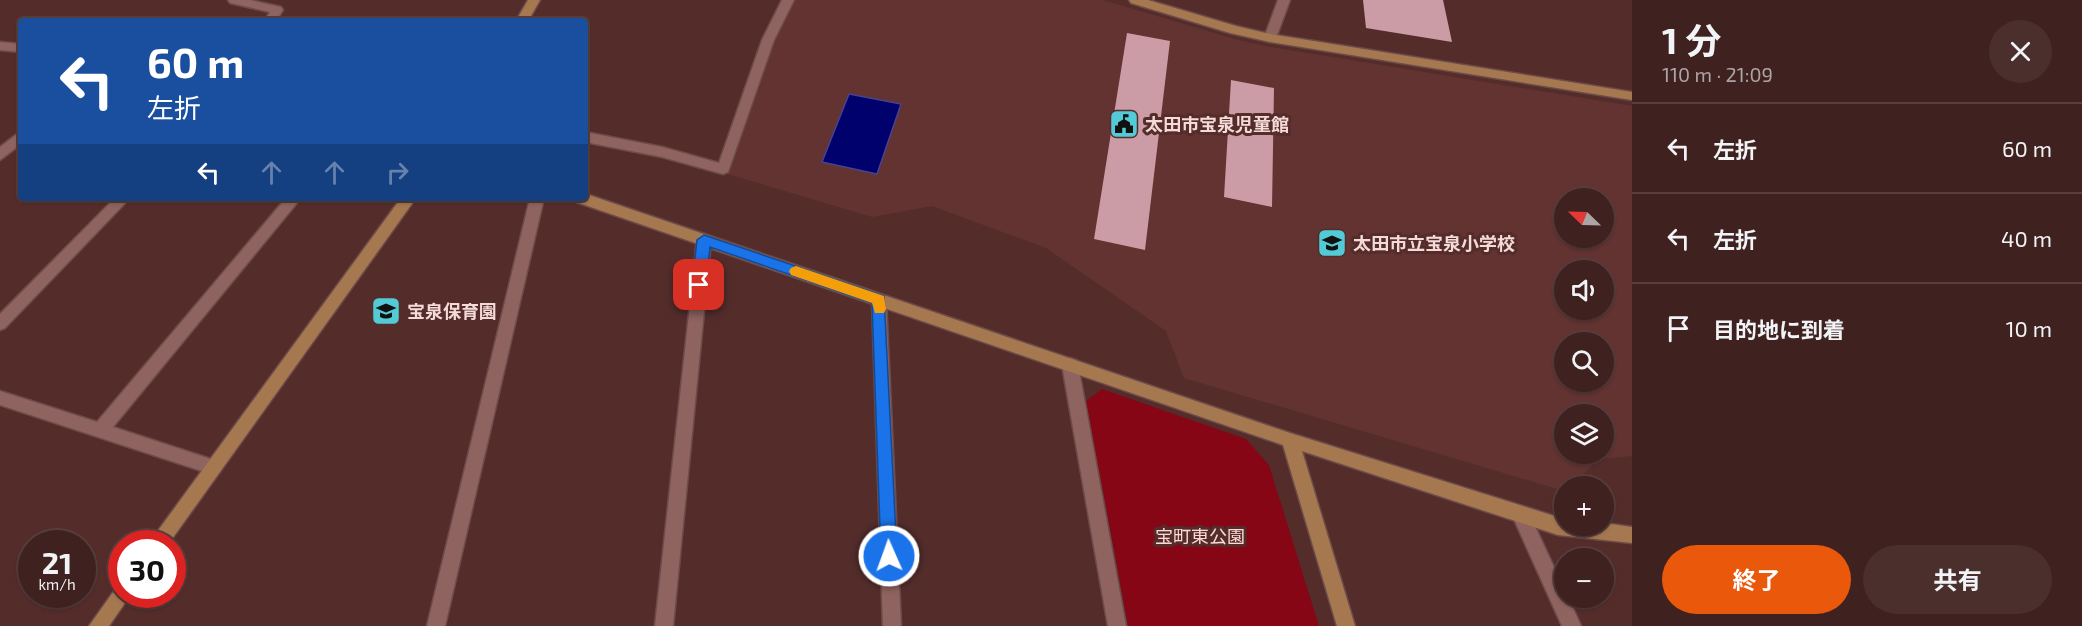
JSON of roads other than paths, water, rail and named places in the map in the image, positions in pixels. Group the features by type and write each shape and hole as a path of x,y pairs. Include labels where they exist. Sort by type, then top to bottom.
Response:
{"street":[{"path":"234,0 277,10 272,18"},
{"path":"524,18 534,0"},
{"path":"588,137 662,152 723,169 768,40 788,0"},
{"path":"1135,0 1234,30 1270,38 1632,96"},
{"path":"1270,38 1284,0"},
{"path":"0,46 18,48"},
{"path":"0,155 18,139"},
{"path":"0,324 120,201"},
{"path":"100,430 291,201"},
{"path":"168,530 407,201"},
{"path":"436,626 536,201"},
{"path":"588,201 1290,441 1558,527 1632,535"},
{"path":"664,626 704,240"},
{"path":"879,300 892,626"},
{"path":"1070,365 1117,626"},
{"path":"0,398 214,467"},
{"path":"1290,441 1346,626"},
{"path":"1521,515 1572,626"},
{"path":"98,626 112,608"}],"place":[{"name":"太田市宝泉児童館","path":"1124,124"},
{"name":"太田市立宝泉小学校","path":"1332,243"},
{"name":"宝泉保育園","path":"386,311"}],"park label":[{"name":"宝町東公園","path":"1200,536"}]}
